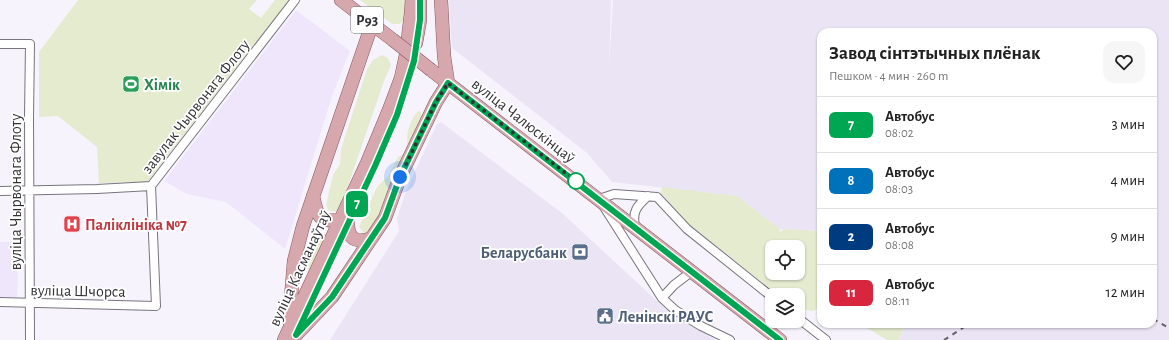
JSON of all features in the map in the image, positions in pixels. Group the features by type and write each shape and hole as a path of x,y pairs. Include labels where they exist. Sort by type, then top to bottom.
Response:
{"main road":[{"name":"вуліца Чалюскінцаў","path":"341,0 780,340"},
{"path":"410,58 412,0"},
{"path":"410,58 420,20 420,0"},
{"path":"290,337 332,297 385,218 400,177 436,102 448,83 444,56 441,0"},
{"path":"290,337 294,261 303,226 372,24"},
{"name":"вуліца Касманаўтаў","path":"290,337 344,222 397,115 410,58"},
{"path":"313,196 317,213 323,219 330,222 344,222 349,234 354,239 359,241 372,238"}],"street":[{"name":"завулак Чырвонага Флоту","path":"0,191 97,189 151,186 295,0"},
{"name":"вуліца Чырвонага Флоту","path":"0,44 30,44 30,340"},
{"name":"вуліца Шчорса","path":"0,302 156,306 151,186"},
{"path":"730,340 701,326 675,310 662,298 599,199 614,194 657,197 687,229 765,292"},
{"path":"635,227 633,219 634,212 648,196"},
{"path":"662,298 674,285 691,272"},
{"path":"805,324 826,340"}],"shaded area":[{"path":"449,0 611,0 609,68 613,0 1169,0 1169,340 899,340 904,328 1157,328 1157,28 817,28 817,231 780,229 737,196 612,182 587,153 452,48"},
{"path":"296,10 350,51 332,96 285,249 226,202 187,194 164,181"},
{"path":"441,122 562,213 669,312 716,340 330,340 399,231 397,218 406,191 437,124"},
{"path":"0,242 11,242 18,276 17,297 0,297"}],"green space":[{"name":"Хімік","path":"78,0 257,0 249,9 261,18 275,0 289,0 147,182 99,183 97,147 58,116 39,117 39,52"},
{"path":"360,0 406,0 404,19 400,24 392,24"},
{"path":"382,55 388,58 391,65 384,81 340,209 334,212 328,210 326,205 333,175 340,164 341,149 367,69 373,60"},
{"path":"418,111 421,112 421,117 411,145 408,146 407,137 409,128"},
{"path":"402,155 404,158 376,222 371,232 364,233 359,227 377,187 389,175 398,157"},
{"path":"662,187 737,196 780,229 780,232 784,229 817,231 817,309 812,311 805,310 805,288 769,288 688,223 661,193"},
{"path":"326,234 310,272 308,268 315,241 320,235"},
{"path":"867,328 904,328 899,340 887,340"}],"railway":[{"path":"1157,321 1169,328"},
{"path":"944,340 963,328"}],"bus line":[{"name":"7","path":"420,0 420,20 414,61 397,115 375,166 296,335 332,297 385,218 400,177 436,102 448,83 780,340"}],"place":[{"name":"Хімік","path":"131,84"},
{"name":"Паліклініка №7","path":"72,224"},
{"name":"Беларусбанк","path":"580,252"},
{"name":"Ленінскі РАУС","path":"605,316"}],"route":[{"path":"400,177 436,102 448,83 576,181"}]}
